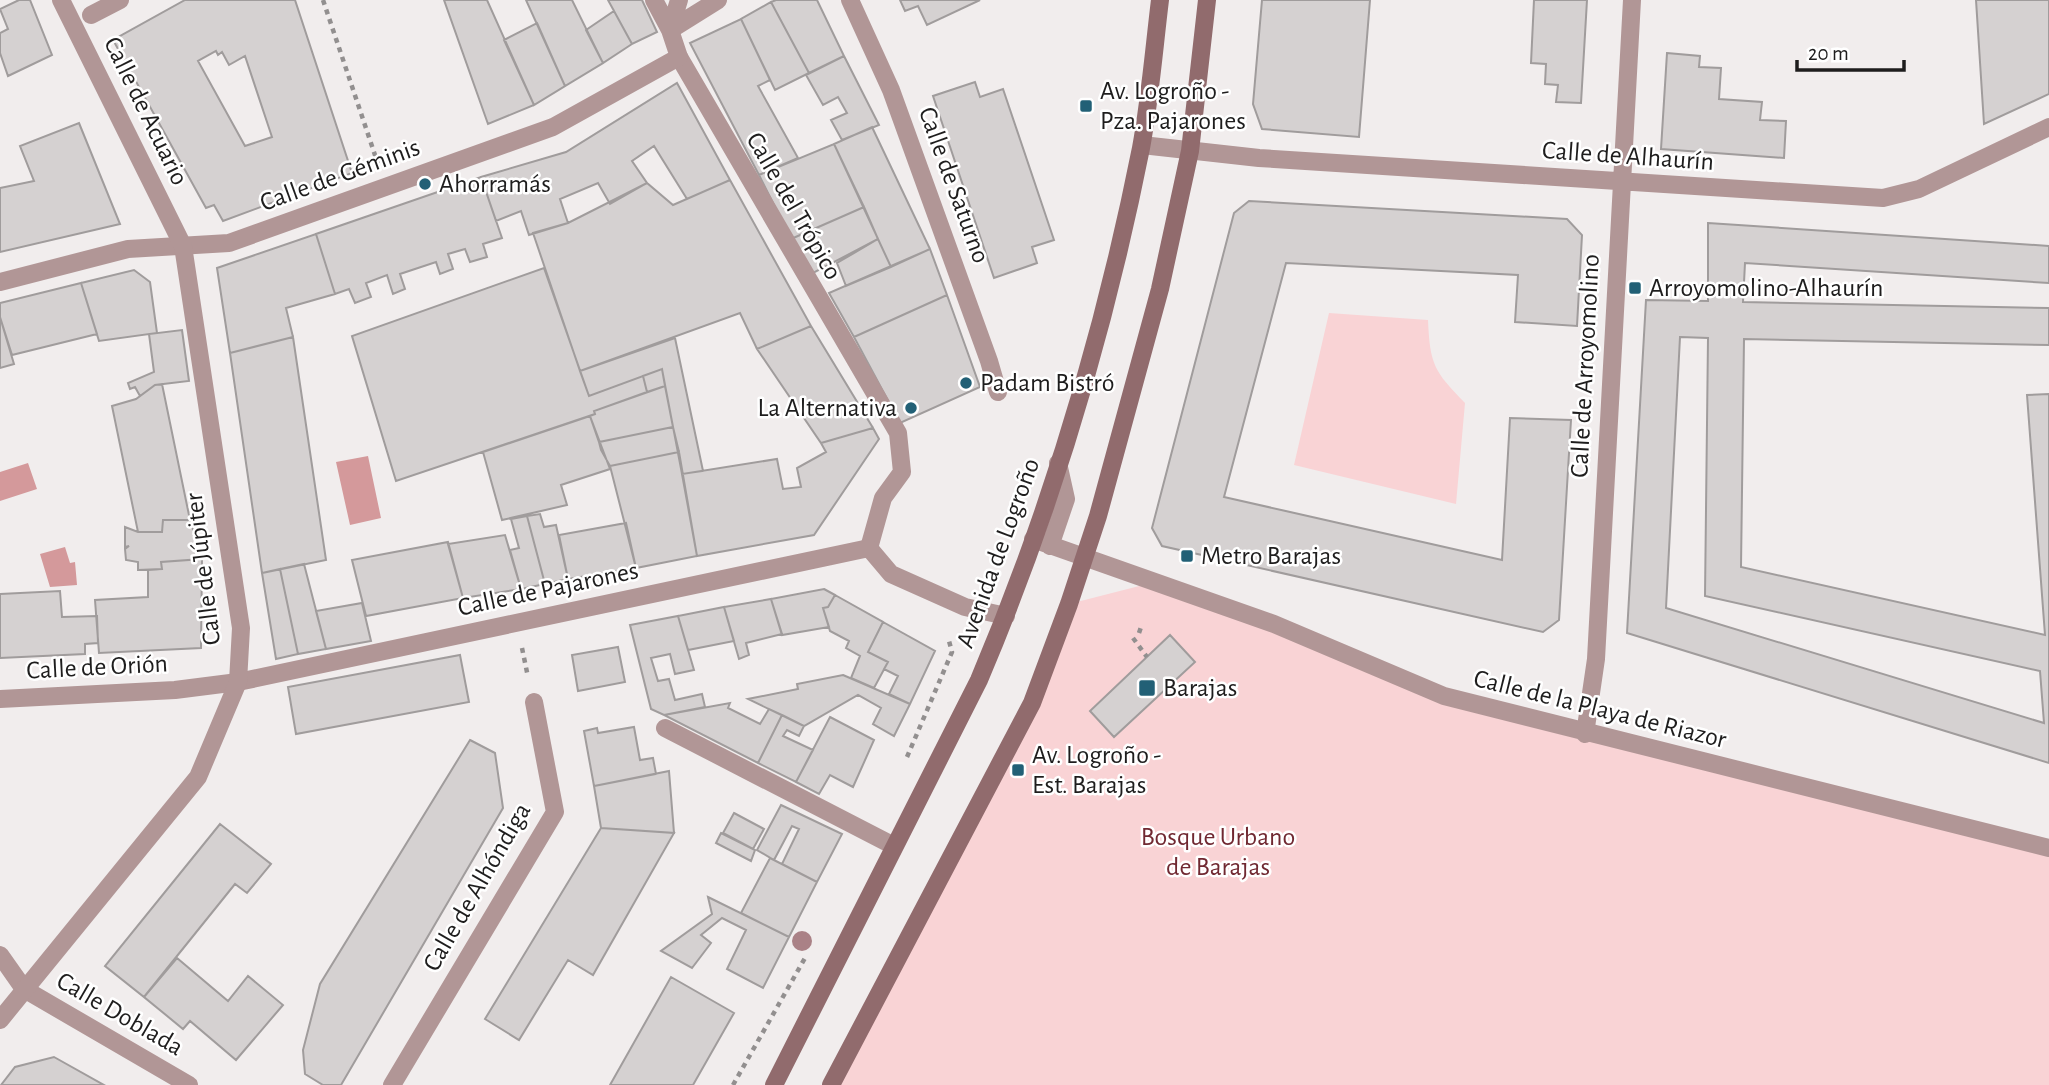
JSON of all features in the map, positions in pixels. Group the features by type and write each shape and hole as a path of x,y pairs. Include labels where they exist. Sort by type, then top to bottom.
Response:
{"main road":[{"name":"Avenida de Logroño","path":"774,1085 979,680 1006,616 1084,383 1142,145 1160,0"},
{"path":"831,1085 1032,704 1084,559 1157,302 1190,151 1207,0"}],"street":[{"name":"Calle de Acuario","path":"61,0 183,246"},
{"path":"91,15 120,0"},
{"name":"Calle del Trópico","path":"654,0 670,30 679,57 898,433 902,472 883,498 869,548"},
{"path":"670,30 678,0"},
{"path":"670,30 718,0"},
{"name":"Calle de Saturno","path":"850,0 891,90 998,392"},
{"name":"Calle de Arroyomolino","path":"1585,734 1596,659 1632,0"},
{"name":"Calle de Géminis","path":"0,282 128,249 229,243 554,127 679,57"},
{"name":"Calle de Alhaurín","path":"1142,145 1190,151 1623,183 1883,198 1919,189 2049,127"},
{"name":"Calle de Júpiter","path":"0,1020 198,777 238,682 241,628 183,246"},
{"path":"1050,546 1066,499 1058,463"},
{"name":"Calle de la Playa de Riazor","path":"1033,539 1274,624 1444,696 1585,734 2049,848"},
{"path":"869,548 891,574 965,607 1006,616"},
{"name":"Calle de Pajarones","path":"238,682 869,548"},
{"name":"Calle de Orión","path":"0,699 175,690 238,682"},
{"name":"Calle de Alhóndiga","path":"392,1085 555,812 534,702"},
{"path":"665,728 894,846"},
{"path":"0,955 24,989"},
{"name":"Calle Doblada","path":"24,989 189,1085"}],"path":[{"path":"323,0 379,168"},
{"path":"516,623 534,702"},
{"path":"1139,633 1142,624"},
{"path":"1133,638 1147,657"},
{"path":"904,763 953,652 949,641"},
{"path":"733,1085 808,952"}],"green space":[{"path":"1329,313 1428,320 1432,358 1440,375 1465,403 1456,504 1294,465"},
{"name":"Bosque Urbano de Barajas","path":"1151,583 1382,672 2049,848 2049,1085 831,1085 1032,703 1069,604"}],"shaded area":[{"path":"368,456 381,518 350,525 336,462"},
{"path":"28,463 37,489 0,501 0,472"},
{"path":"65,547 70,563 75,562 77,585 50,587 40,554"}],"building":[{"path":"19,0 30,0 52,55 8,76 0,53 0,33 8,29 0,9"},
{"path":"185,0 295,0 352,173 223,221 214,205 206,208 113,40","holes":["216,51 218,55 222,52 229,65 245,56 272,137 245,146 198,61"]},
{"path":"444,0 487,0 534,105 488,124"},
{"path":"526,0 572,0 603,63 565,86"},
{"path":"608,0 642,0 657,32 632,44"},
{"path":"817,0 844,56 809,73 771,2"},
{"path":"900,0 980,0 927,25 918,6 905,11"},
{"path":"1262,0 1370,0 1359,137 1262,129 1253,104"},
{"path":"1534,0 1587,0 1581,103 1556,102 1558,85 1545,84 1546,64 1531,63"},
{"path":"1976,0 2049,0 2049,94 1984,124"},
{"path":"771,2 809,73 775,90 741,19"},
{"path":"614,11 632,44 603,63 586,30"},
{"path":"741,19 770,80 758,86 798,158 759,175 690,43"},
{"path":"537,23 565,86 534,105 504,40"},
{"path":"1667,53 1700,56 1699,67 1721,68 1719,99 1762,102 1760,120 1786,121 1784,158 1661,149"},
{"path":"844,56 879,125 842,140 831,120 847,113 838,97 823,105 806,75"},
{"path":"975,82 980,97 1003,89 1054,240 1032,247 1037,263 994,278 933,96"},
{"path":"677,83 730,180 687,199 654,146 632,161 647,183 610,204 598,183 560,199 568,223 529,235 521,211 496,221 481,177 566,152"},
{"path":"79,123 120,224 0,252 0,188 34,181 20,146"},
{"path":"872,127 930,249 891,267 834,144"},
{"path":"834,144 864,207 791,239 759,175"},
{"path":"481,177 502,238 483,244 487,257 470,262 465,249 448,254 453,269 440,274 436,262 400,274 405,289 393,294 387,275 366,283 371,297 355,303 349,289 335,294 316,234"},
{"path":"730,180 811,326 757,349 740,313 580,371 533,233 568,223 647,183 673,205"},
{"path":"1249,201 1567,219 1582,235 1577,326 1515,322 1518,275 1286,263 1224,497 1502,560 1510,418 1571,420 1559,620 1543,632 1162,546 1152,528 1234,213"},
{"path":"864,207 878,239 813,273 791,239"},
{"path":"1708,223 2049,246 2049,283 1745,263 1743,302 2049,308 2049,345 1744,339 1741,567 2045,635 2027,395 2049,394 2049,763 1627,633 1646,300 1708,301","holes":["1680,337 1708,338 1705,596 2040,671 2044,723 1666,608"]},
{"path":"316,234 335,294 286,308 293,337 230,353 217,268"},
{"path":"878,239 891,267 846,286 837,263"},
{"path":"930,249 947,295 854,337 829,293"},
{"path":"544,268 589,396 643,376 647,392 594,411 595,414 396,481 352,336"},
{"path":"134,270 150,282 157,333 99,341 81,283"},
{"path":"81,283 97,334 12,355 0,317 0,303"},
{"path":"947,295 980,387 900,423 854,337"},
{"path":"0,317 14,364 0,368"},
{"path":"811,326 873,428 821,443 757,349"},
{"path":"182,330 189,381 155,385 140,396 135,387 130,389 128,383 154,372 149,334"},
{"path":"293,337 326,560 262,573 230,353"},
{"path":"675,338 703,471 682,474 662,369 589,396 580,371"},
{"path":"662,369 665,386 647,392 643,376"},
{"path":"162,384 190,520 163,520 162,532 138,532 112,406 136,399 155,385"},
{"path":"665,386 673,427 599,442 590,416 595,414 594,411"},
{"path":"590,416 610,469 561,485 567,505 502,520 483,452"},
{"path":"673,427 679,452 610,466 601,450 599,442"},
{"path":"873,428 879,439 814,535 697,556 682,474 777,459 783,489 801,487 797,468 826,452 821,443"},
{"path":"679,452 697,556 636,568 610,466"},
{"path":"540,514 544,527 556,525 568,579 545,584 527,516"},
{"path":"527,516 545,584 521,589 510,550 519,548 511,519"},
{"path":"163,520 190,520 202,559 161,562 162,569 138,570 138,562 126,560 125,549 129,546 125,547 125,527 138,532 162,532"},
{"path":"626,523 636,568 568,579 559,535"},
{"path":"505,535 521,589 463,598 448,544"},
{"path":"448,542 463,598 366,616 352,560"},
{"path":"202,559 201,648 99,653 95,600 148,597 148,570 162,569 161,562"},
{"path":"304,564 326,649 298,654 280,569"},
{"path":"280,569 298,654 276,659 262,573"},
{"path":"824,589 835,595 828,607 823,608 829,627 782,635 771,599"},
{"path":"60,591 62,617 97,616 98,643 85,644 85,654 0,658 0,594"},
{"path":"835,595 883,622 868,652 888,662 874,688 851,678 860,656 846,648 849,641 830,631 823,608 828,607"},
{"path":"771,599 782,634 746,643 749,655 739,659 724,607"},
{"path":"362,603 371,641 326,649 316,611"},
{"path":"724,607 734,641 688,650 678,616"},
{"path":"678,616 694,670 675,674 670,654 651,658 658,681 669,679 675,700 702,694 705,707 664,715 651,709 630,625"},
{"path":"883,622 935,651 910,704 889,694 898,676 884,669 888,662 868,652"},
{"path":"1170,635 1195,662 1114,737 1090,711"},
{"path":"618,647 625,682 578,691 572,655"},
{"path":"460,655 469,702 296,734 288,687"},
{"path":"843,675 910,704 894,736 873,724 881,708 858,695 804,726 748,699 798,689 797,684"},
{"path":"730,703 728,708 760,724 769,709 782,715 758,763 664,715"},
{"path":"782,715 804,726 799,736 787,730 783,736 813,750 796,782 758,763"},
{"path":"830,717 874,740 853,787 830,775 819,794 796,782"},
{"path":"634,727 640,760 653,758 656,774 594,786 584,731 597,728 598,733"},
{"path":"470,740 495,753 503,808 341,1085 323,1085 305,1074 303,1050 320,984"},
{"path":"669,771 674,833 601,828 594,786"},
{"path":"781,805 842,834 817,882 782,864 799,829 792,826 774,860 757,850"},
{"path":"734,813 764,829 753,849 723,833"},
{"path":"220,824 271,864 247,893 235,884 144,997 105,966"},
{"path":"601,828 674,833 593,975 568,960 519,1040 485,1019"},
{"path":"721,833 755,850 751,861 716,843"},
{"path":"770,858 817,882 789,937 741,913"},
{"path":"708,897 789,937 763,988 727,969 746,930 722,918 701,935 711,943 692,968 661,951 712,914"},
{"path":"177,958 228,1001 248,976 283,1005 236,1060 190,1021 183,1029 144,997"},
{"path":"671,977 734,1013 693,1085 610,1085"},
{"path":"54,1057 104,1085 1,1085 15,1067"}],"place":[{"name":"Av. Logroño - Pza. Pajarones","path":"1086,106"},
{"name":"Ahorramás","path":"425,184"},
{"name":"Arroyomolino-Alhaurín","path":"1635,288"},
{"name":"Padam Bistró","path":"966,383"},
{"name":"La Alternativa","path":"911,408"},
{"name":"Metro Barajas","path":"1187,556"},
{"name":"Barajas","path":"1147,688"},
{"name":"Av. Logroño - Est. Barajas","path":"1018,770"}]}
